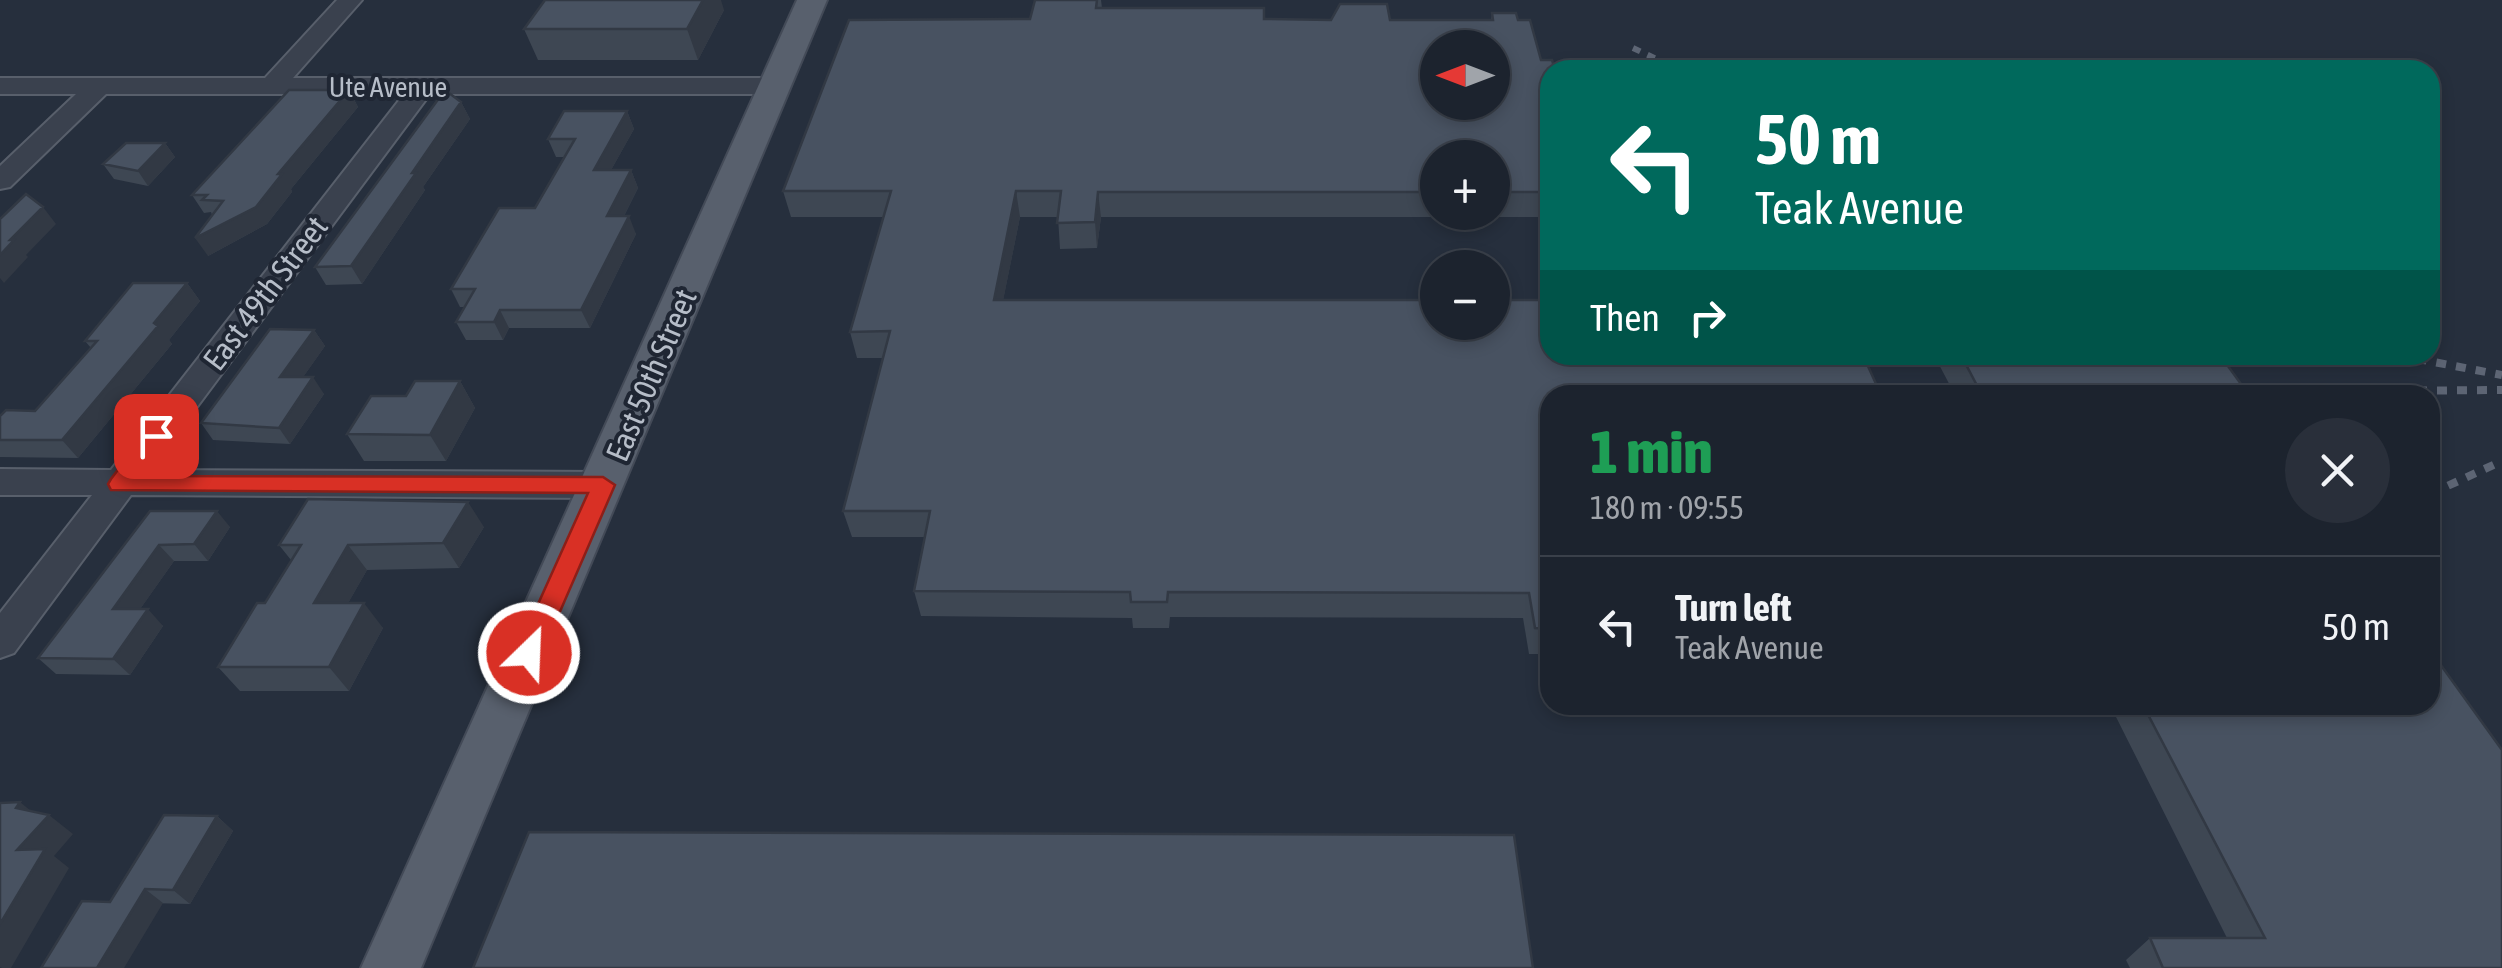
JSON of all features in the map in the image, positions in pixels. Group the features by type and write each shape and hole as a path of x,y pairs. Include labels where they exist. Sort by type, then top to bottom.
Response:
{"main road":[{"name":"East 50th Street","path":"390,968 812,0"}],"street":[{"path":"272,86 350,0"},
{"name":"Ute Avenue","path":"0,86 776,86"},
{"path":"0,181 99,86"},
{"name":"East 49th Street","path":"0,642 422,87"},
{"path":"0,482 603,485"}],"building":[{"path":"545,0 703,0 687,29 524,29"},
{"path":"1035,0 1097,0 1096,8 1264,8 1264,19 1331,20 1340,4 1387,4 1390,20 1493,20 1492,13 1516,13 1518,20 1530,20 1541,60 1540,192 1510,192 1510,140 1420,140 1420,192 1098,192 1095,222 1057,223 1061,191 1016,191 994,300 1420,300 1420,340 1510,340 1510,300 1540,300 1540,365 1868,365 1876,385 1540,385 1540,628 1535,628 1529,593 1168,592 1167,602 1131,602 1130,592 914,591 930,511 843,511 890,331 850,332 891,191 783,191 849,20 1030,19"},
{"path":"289,90 349,90 278,174 282,174 256,207 195,238 223,201 202,200 207,195 192,195"},
{"path":"445,90 461,102 351,266 315,267"},
{"path":"564,111 627,111 594,170 631,170 607,216 629,216 581,310 500,310 494,322 456,322 475,289 451,289 499,208 535,208 575,139 548,139"},
{"path":"126,143 165,143 138,171 103,164"},
{"path":"26,194 43,207 0,255 0,219"},
{"path":"133,283 187,283 154,323 158,326 62,440 0,440 0,416 6,410 35,411 97,341 85,341"},
{"path":"270,329 314,330 280,377 313,377 279,428 201,423"},
{"path":"1966,365 2227,365 2242,385 1977,385"},
{"path":"415,381 460,381 430,435 347,434 371,396 406,396"},
{"path":"308,499 468,502 443,543 348,545 314,603 364,603 329,667 218,667 257,603 265,603 301,545 279,545"},
{"path":"150,511 217,511 194,544 159,545 113,609 148,609 113,659 38,658"},
{"path":"2440,664 2502,750 2502,968 2163,968 2150,938 2265,938 2148,715 2440,715"},
{"path":"20,802 16,808 49,815 17,850 45,849 0,924 0,803"},
{"path":"164,815 217,816 173,890 145,889 97,968 41,968 82,901 110,902"},
{"path":"529,832 1514,835 1533,968 473,968"}],"railway":[{"path":"1633,48 1659,60"},
{"path":"2440,363 2502,375"},
{"path":"2440,390 2502,390"},
{"path":"2440,489 2502,461"}],"route":[{"path":"156,436 119,484 603,485 529,653"}]}
